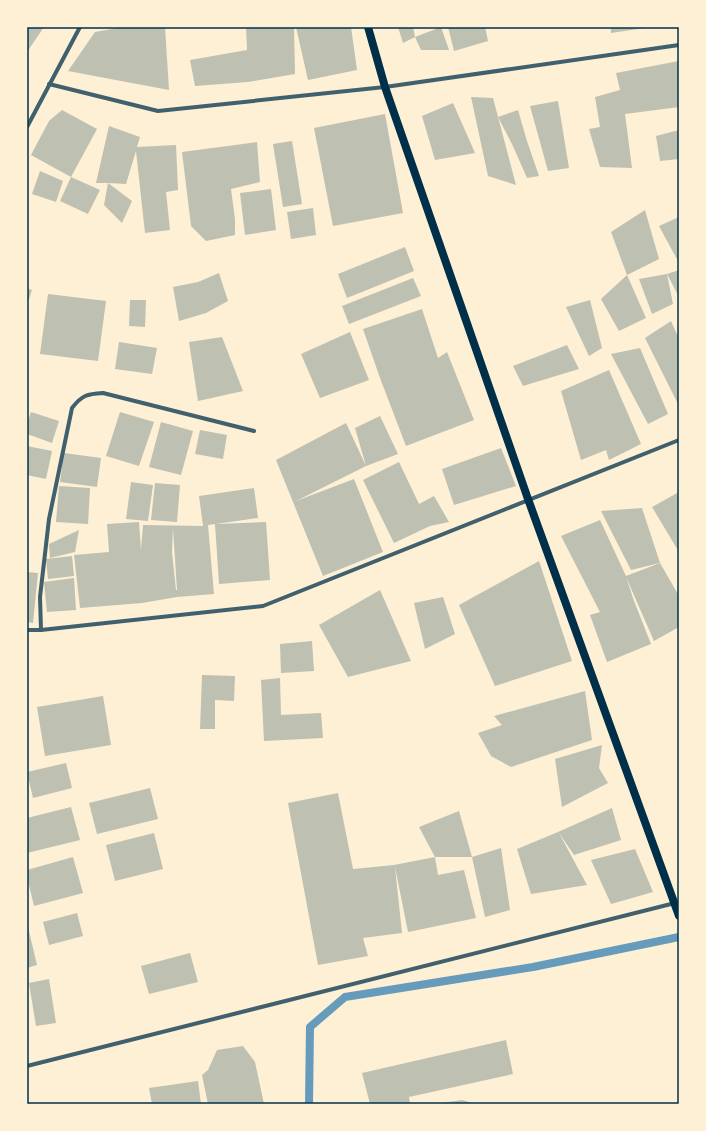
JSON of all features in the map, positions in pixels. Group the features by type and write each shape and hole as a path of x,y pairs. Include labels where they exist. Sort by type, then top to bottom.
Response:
{"main road":[{"path":"368,27 385,87 528,499 676,902 679,916"}],"street":[{"path":"27,127 80,27"},
{"path":"49,84 158,111 385,87 679,45"},
{"path":"41,630 40,597 49,519 72,408 78,399 88,394 103,392 254,431"},
{"path":"27,630 41,630 263,606 679,440"},
{"path":"27,1066 676,902"}],"building":[{"path":"27,27 44,27 27,52"},
{"path":"123,27 165,27 169,90 68,71 95,32"},
{"path":"246,27 294,27 295,74 248,82 195,86 190,60 247,50"},
{"path":"296,27 351,27 357,70 308,80"},
{"path":"398,27 413,27 415,37 403,43"},
{"path":"441,27 449,50 421,50 415,37"},
{"path":"448,27 485,27 488,41 454,51"},
{"path":"611,27 645,27 645,28 611,33"},
{"path":"679,61 679,107 625,114 632,168 600,167 589,129 600,127 595,97 620,90 616,73"},
{"path":"471,97 493,98 516,185 488,176"},
{"path":"558,101 569,168 548,171 530,106"},
{"path":"453,103 475,153 435,160 422,116"},
{"path":"62,110 97,129 71,177 31,155 49,121"},
{"path":"518,110 539,176 527,178 498,117"},
{"path":"385,114 403,213 333,226 314,128"},
{"path":"109,126 140,137 137,147 176,145 178,190 166,192 170,230 145,233 136,151 126,184 96,183"},
{"path":"679,130 679,159 660,161 656,136"},
{"path":"292,141 302,204 283,207 273,144"},
{"path":"257,142 260,182 231,189 235,219 235,235 206,241 191,226 182,152"},
{"path":"40,171 63,181 56,202 32,194"},
{"path":"71,177 100,190 88,214 60,201"},
{"path":"108,183 132,201 122,223 104,205"},
{"path":"271,189 276,230 245,235 240,193"},
{"path":"313,208 316,235 291,239 287,212"},
{"path":"645,210 659,259 627,275 611,232"},
{"path":"679,217 679,263 659,226"},
{"path":"405,247 414,271 347,298 338,274"},
{"path":"679,270 679,297 667,274"},
{"path":"219,273 228,301 206,313 179,321 173,287 198,282"},
{"path":"667,274 673,304 652,314 639,279"},
{"path":"627,275 646,318 619,331 601,299"},
{"path":"413,278 421,296 349,324 342,306"},
{"path":"27,288 32,290 27,305"},
{"path":"48,294 106,301 98,361 40,354"},
{"path":"130,300 146,300 145,327 129,326"},
{"path":"590,300 602,348 589,356 566,307"},
{"path":"422,309 438,358 447,352 474,420 406,446 363,329"},
{"path":"671,321 679,339 679,406 645,338"},
{"path":"350,332 369,380 320,398 301,354"},
{"path":"222,337 243,391 198,401 189,342"},
{"path":"119,342 157,348 152,374 115,369"},
{"path":"567,345 579,369 523,386 513,366"},
{"path":"640,348 668,414 648,424 611,354"},
{"path":"609,370 641,444 609,460 606,450 581,460 561,391"},
{"path":"31,412 59,421 52,443 27,434 27,424"},
{"path":"120,412 154,422 139,466 106,456"},
{"path":"380,416 398,454 366,466 355,428"},
{"path":"161,422 193,431 181,475 149,467"},
{"path":"346,423 366,466 296,501 354,479 383,552 323,576 276,460"},
{"path":"200,430 227,435 223,459 195,454"},
{"path":"27,446 52,451 46,479 27,475"},
{"path":"501,448 516,486 454,505 442,469"},
{"path":"64,453 101,458 97,487 60,482"},
{"path":"399,462 419,504 434,496 449,522 430,526 394,543 363,480"},
{"path":"131,482 153,485 148,521 126,519"},
{"path":"155,483 180,485 177,522 151,520"},
{"path":"59,486 90,488 88,524 56,522"},
{"path":"254,488 258,518 208,525 214,594 177,597 142,603 80,608 74,555 109,552 107,524 139,522 141,550 143,525 203,526 199,496","holes":["173,528 177,590 172,552"]},
{"path":"679,492 679,552 652,507"},
{"path":"642,508 660,563 631,570 601,511"},
{"path":"600,520 626,576 660,563 679,596 679,627 654,641 626,577 651,644 607,662 590,615 600,612 561,536"},
{"path":"266,522 270,580 219,584 215,524"},
{"path":"79,530 75,552 50,558 49,544"},
{"path":"72,556 74,576 48,579 46,559"},
{"path":"539,561 572,661 495,686 459,605"},
{"path":"27,572 38,573 33,623 27,622"},
{"path":"74,578 76,610 47,612 44,582"},
{"path":"380,590 411,661 348,677 319,625"},
{"path":"443,597 455,634 425,649 414,603"},
{"path":"312,641 314,671 281,673 280,644"},
{"path":"202,675 235,676 234,701 215,700 215,729 200,729"},
{"path":"280,678 281,715 321,713 323,738 264,741 261,680"},
{"path":"585,691 592,740 511,767 491,756 478,733 502,725 494,716"},
{"path":"103,696 111,745 45,756 37,707"},
{"path":"602,745 599,768 608,783 562,807 555,759"},
{"path":"66,763 72,788 33,798 27,772"},
{"path":"150,788 158,819 97,834 89,803"},
{"path":"338,793 353,869 394,865 435,857 438,875 464,870 476,918 408,932 395,867 402,933 363,938 368,956 318,965 288,803"},
{"path":"71,807 80,840 27,853 27,818"},
{"path":"612,808 621,840 574,855 559,833 587,885 531,894 517,849"},
{"path":"459,811 472,857 435,857 419,827"},
{"path":"154,833 163,869 115,881 106,845"},
{"path":"501,848 510,910 485,917 472,857"},
{"path":"635,849 653,892 611,904 591,860"},
{"path":"73,857 83,893 34,906 27,877 27,870"},
{"path":"77,913 83,936 49,945 43,922"},
{"path":"28,927 37,965 27,968 27,928"},
{"path":"190,953 198,982 149,994 141,966"},
{"path":"49,979 56,1023 36,1026 29,983"},
{"path":"506,1040 513,1074 409,1097 410,1104 370,1104 362,1073"},
{"path":"243,1046 255,1062 264,1104 208,1104 202,1075 208,1070 217,1050"},
{"path":"198,1081 201,1104 152,1104 149,1088"},
{"path":"462,1100 476,1104 441,1104 442,1103"}],"waterway":[{"path":"309,1104 310,1027 345,997 533,967 679,937"}]}
